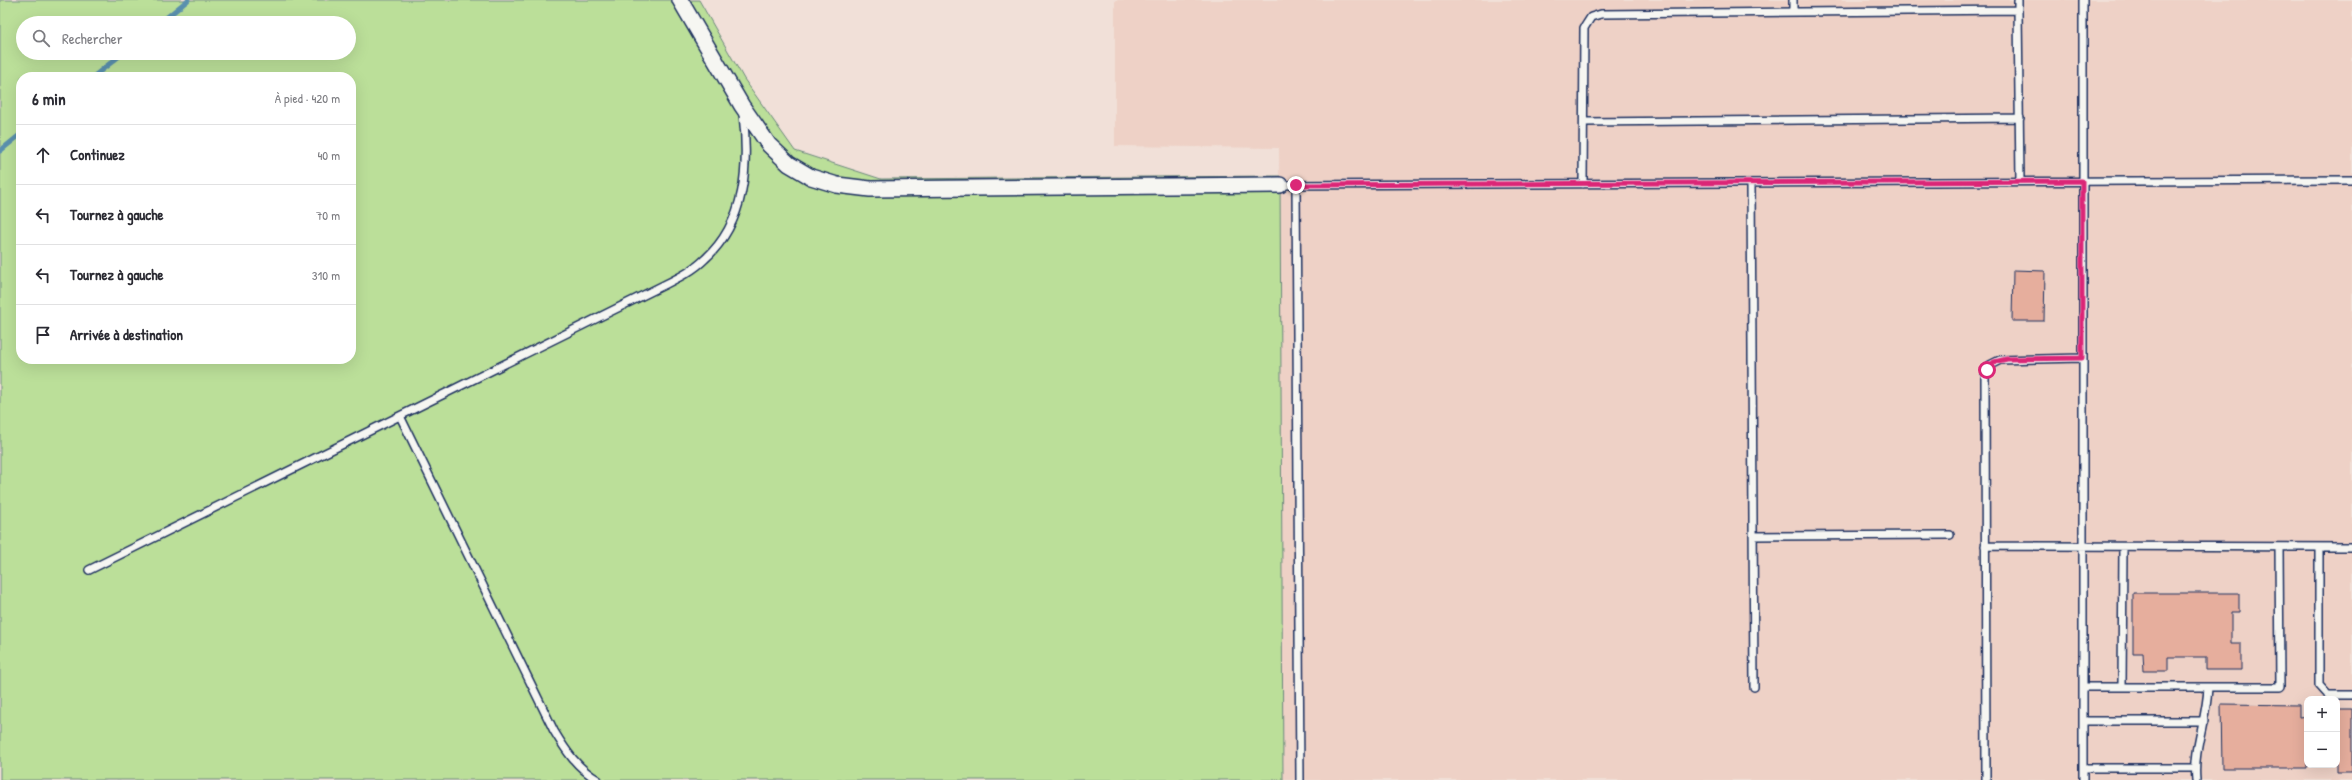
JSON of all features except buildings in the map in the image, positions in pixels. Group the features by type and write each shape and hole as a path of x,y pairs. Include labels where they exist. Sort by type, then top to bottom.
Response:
{"street":[{"path":"680,0 742,106 769,145 789,164 811,177 850,187 870,189 1280,185"}],"lane":[{"path":"1793,0 1793,12"},
{"path":"2018,0 2020,181"},
{"path":"2083,0 2082,358 2084,780"},
{"path":"1583,184 1584,28 1585,23 1591,17 1601,14 2018,10"},
{"path":"89,570 666,284 704,260 714,250 730,227 744,186 746,157 742,106"},
{"path":"1584,122 2020,118"},
{"path":"1280,185 2352,180"},
{"path":"1751,183 1754,687"},
{"path":"1296,185 1300,780"},
{"path":"1986,780 1984,385 1987,370 1994,362 2007,359 2082,358"},
{"path":"400,416 554,731 572,759 581,769 598,780"},
{"path":"1753,536 1950,535"},
{"path":"1985,546 2352,547"},
{"path":"2122,687 2123,547"},
{"path":"2083,688 2280,687 2279,547"},
{"path":"2319,547 2319,685 2328,695 2352,695"},
{"path":"2196,780 2195,768 2197,745 2204,721 2208,687"},
{"path":"2083,721 2204,721"},
{"path":"2083,768 2195,768"}],"shaded area":[{"path":"1115,0 2352,0 2352,780 1283,780 1279,148 1115,146"}],"green space":[{"path":"0,0 699,0 744,79 795,151 881,179 1280,176 1283,780 0,780"}],"waterway":[{"path":"169,16 188,0"},
{"path":"99,72 114,60"},
{"path":"0,151 16,138"}],"route":[{"path":"1296,185 2082,181 2082,358 2007,359 1994,362 1987,370"}]}
